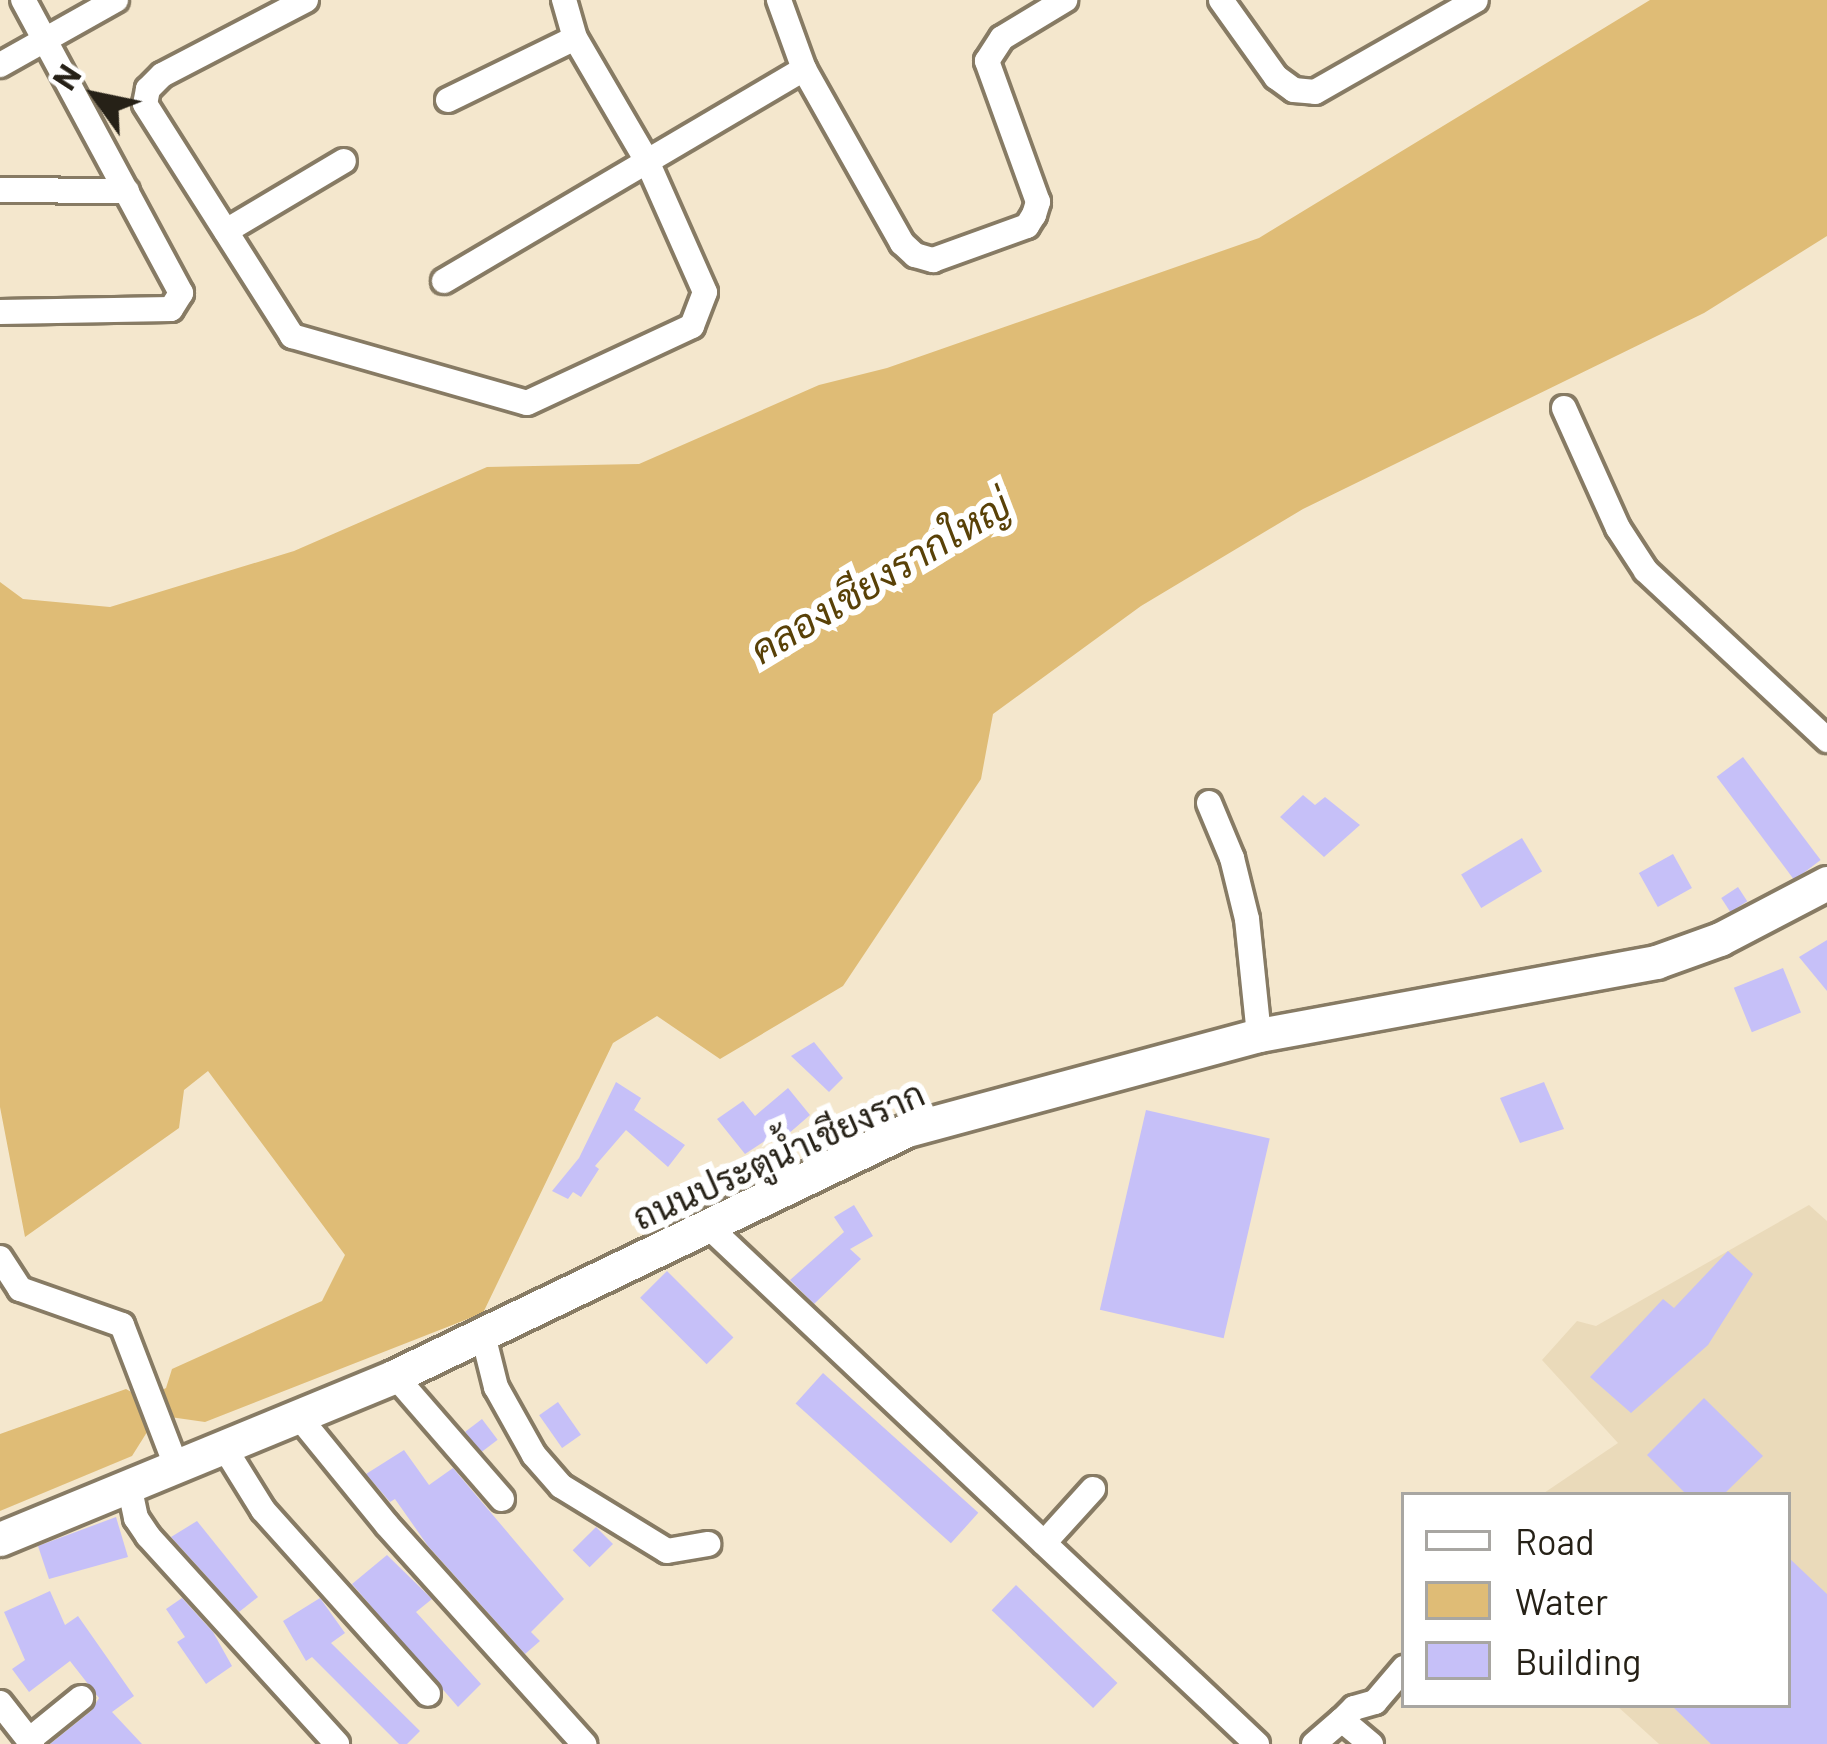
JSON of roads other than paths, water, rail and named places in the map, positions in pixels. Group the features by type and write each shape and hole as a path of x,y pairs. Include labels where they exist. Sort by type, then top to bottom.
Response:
{"street":[{"path":"0,312 171,309 181,293 23,0"},
{"path":"0,65 116,0"},
{"path":"306,0 162,75 148,89 145,104 292,336 527,403 692,326 702,311 705,292 647,161 575,38 564,0"},
{"path":"778,0 804,69 902,243 915,255 933,260 1027,226 1034,214 1038,202 987,61 1002,38 1065,0"},
{"path":"1221,0 1276,77 1294,90 1315,92 1434,10 1476,0"},
{"path":"448,100 575,38"},
{"path":"443,281 804,69"},
{"path":"226,231 344,161"},
{"path":"0,190 128,191"},
{"path":"1564,408 1618,528 1646,571 1827,740"},
{"path":"1209,802 1232,858 1247,919 1259,1035"},
{"name":"ถนนประตูน้ำเชียงราก","path":"0,1539 394,1376 907,1130 1259,1035 1656,962 1720,940 1824,890"},
{"path":"708,1226 1257,1744"},
{"path":"0,1258 20,1289 122,1325 152,1393 176,1466"},
{"path":"483,1335 496,1387 534,1455 561,1486 667,1550 708,1544"},
{"path":"394,1376 502,1499"},
{"path":"299,1417 387,1525 584,1744"},
{"path":"224,1447 262,1510 428,1694"},
{"path":"129,1485 136,1518 148,1536 338,1744"},
{"path":"1044,1543 1093,1489"},
{"path":"1314,1744 1354,1708 1375,1702 1401,1672"},
{"path":"0,1703 30,1742 81,1698"},
{"path":"1342,1720 1371,1744"}],"water":[{"name":"คลองเชียงรากใหญ่","path":"1650,0 1827,0 1827,236 1704,313 1303,509 1141,606 993,714 981,779 843,986 720,1059 657,1016 613,1043 483,1313 205,1422 170,1417 149,1429 132,1456 0,1511 0,1434 126,1389 144,1399 166,1388 172,1369 322,1301 345,1255 208,1071 184,1090 179,1128 25,1237 0,1107 0,582 23,599 110,607 294,551 487,467 639,464 819,385 887,368 1259,238"}]}
